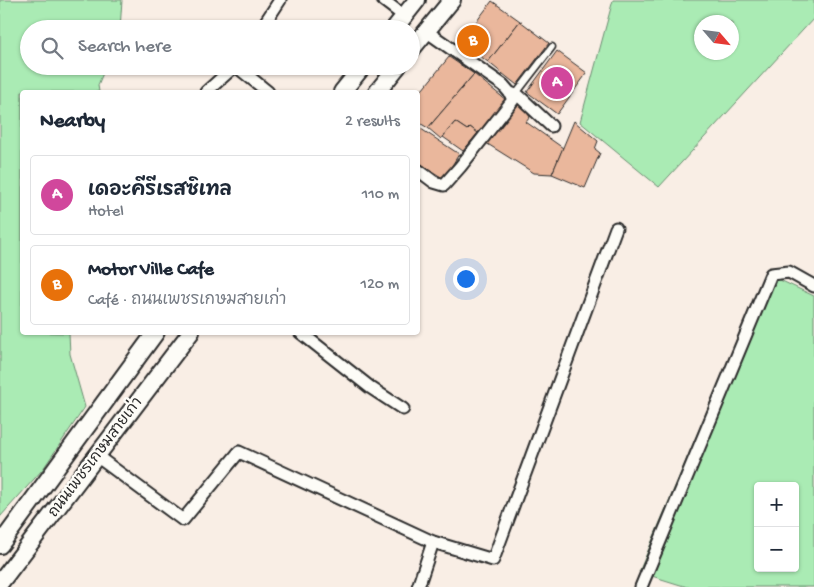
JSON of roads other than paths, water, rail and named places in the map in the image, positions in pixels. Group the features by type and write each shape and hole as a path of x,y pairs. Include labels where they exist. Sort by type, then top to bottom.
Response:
{"main road":[{"path":"401,20 417,0"},
{"path":"420,39 452,0"},
{"path":"344,90 356,75"},
{"path":"379,90 391,75"},
{"name":"ถนนเพชรเกษมสายเก่า","path":"0,545 154,335"},
{"name":"ถนนเพชรเกษมสายเก่า","path":"0,583 98,457 189,335"}],"street":[{"path":"267,20 280,0"},
{"path":"383,0 404,16"},
{"path":"426,31 504,85 551,126"},
{"path":"208,90 226,75"},
{"path":"247,75 266,90"},
{"path":"420,172 434,182 444,185 513,100 513,94"},
{"path":"98,457 183,520 238,452 432,542 493,560 616,228"},
{"path":"641,587 771,274 789,272 814,286"},
{"path":"304,335 371,388 403,409"},
{"path":"418,587 432,542"}],"lane":[{"path":"513,94 552,47"}],"place":[{"name":"Motor Ville Cafe","path":"473,41"},
{"name":"เดอะคีรีเรสซิเทล","path":"557,83"}]}
